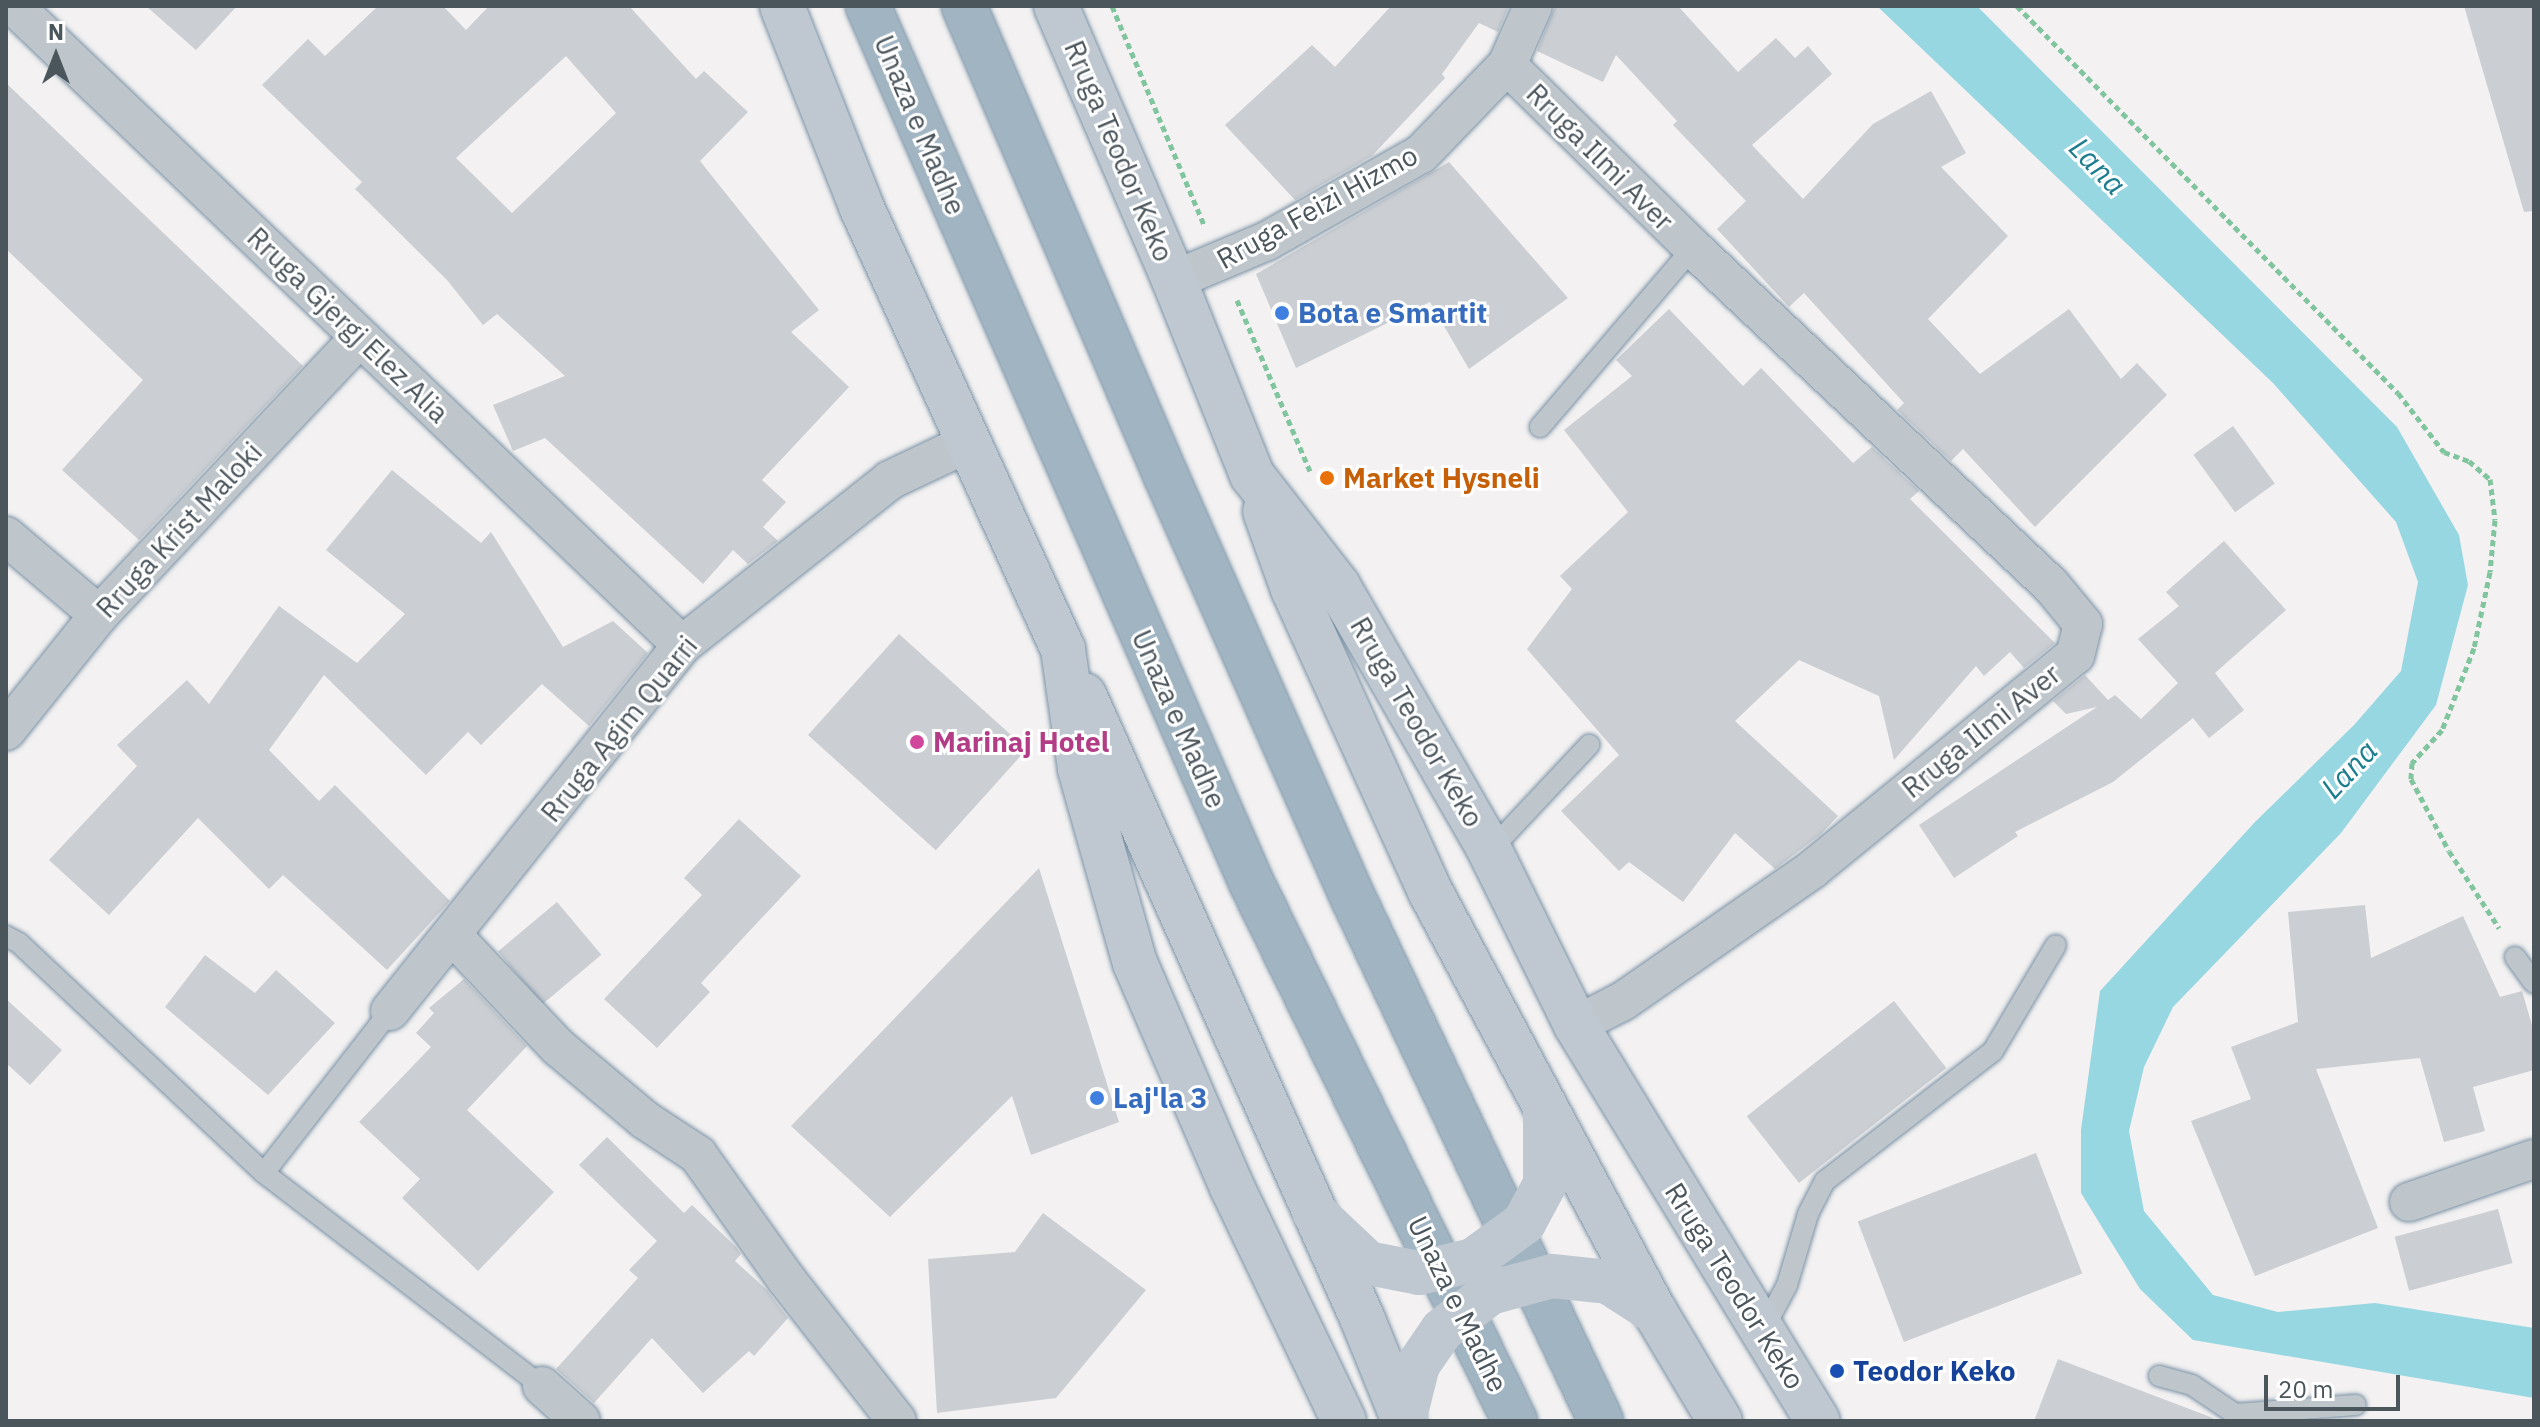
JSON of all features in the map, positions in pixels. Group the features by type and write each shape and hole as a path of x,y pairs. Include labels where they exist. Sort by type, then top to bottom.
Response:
{"highway":[{"name":"Unaza e Madhe","path":"868,6 1252,884 1515,1421"},
{"path":"964,6 1166,476 1349,887 1601,1421"}],"main road":[{"path":"782,6 861,206 1063,649 1404,1421"},
{"name":"Rruga Teodor Keko","path":"1056,6 1174,280 1252,475 1338,586 1488,847 1576,1025 1761,1333 1818,1421"},
{"path":"1252,475 1293,589 1430,891 1655,1312 1720,1421"},
{"path":"1063,649 1080,769 1135,963 1232,1187 1344,1421"},
{"path":"1314,1212 1368,1263 1419,1273 1473,1260 1524,1223 1545,1184 1545,1106"},
{"path":"1404,1421 1418,1365 1442,1330 1490,1293 1552,1276 1608,1282 1655,1312"}],"street":[{"name":"Rruga Gjergj Elez Alia","path":"14,6 682,645"},
{"name":"Rruga Feizi Hizmo","path":"1174,280 1267,241 1421,154 1507,65 1533,6"},
{"name":"Rruga Ilmi Aver","path":"1507,65 1693,248 2050,584 2083,624 2075,655 1813,869 1623,1001 1576,1025"},
{"name":"Rruga Krist Maloki","path":"6,731 99,615 360,337"},
{"name":"Rruga Agim Quarri","path":"390,1011 453,936 682,645 890,480 968,443"},
{"path":"6,536 99,615"},
{"path":"453,936 558,1047 645,1120 698,1155 786,1279 897,1421"},
{"path":"2409,1202 2534,1159"},
{"path":"542,1386 581,1421"}],"lane":[{"name":"Rruga Ilmi Aver","path":"1540,427 1693,248"},
{"path":"1488,847 1499,841 1589,745"},
{"path":"6,936 19,943 264,1173 542,1386"},
{"path":"1761,1333 1787,1285 1808,1214 1825,1181 1993,1051 2056,945"},
{"path":"2515,957 2534,983"},
{"path":"264,1173 390,1011"},
{"path":"2159,1376 2192,1385 2235,1417 2356,1405"}],"path":[{"path":"2017,6 2398,393 2444,452 2469,461 2490,479 2494,533 2474,648 2442,730 2412,763 2411,779 2449,851 2515,957"}],"water":[{"name":"Lana","path":"1877,6 1977,6 2397,427 2459,535 2468,585 2436,705 2341,833 2173,1007 2144,1067 2129,1131 2144,1211 2213,1295 2278,1312 2375,1303 2534,1328 2534,1398 2193,1340 2140,1289 2081,1193 2081,1130 2100,991 2255,822 2354,725 2401,671 2418,582 2396,522 2273,383"}],"building":[{"path":"146,6 237,6 196,50"},
{"path":"378,6 443,6 466,30 489,6 629,6 696,79 704,71 748,112 700,161 819,310 791,332 849,387 762,480 786,502 763,527 778,541 748,564 733,550 703,584 545,438 513,451 493,405 565,376 497,314 483,325 447,280 355,189 362,182 262,85 308,39 325,56","holes":["566,56 616,113 512,213 456,158"]},
{"path":"1391,6 1509,6 1498,32 1479,23 1442,74 1445,78 1372,156 1295,200 1225,125 1312,45 1335,67"},
{"path":"1555,6 1678,6 1738,72 1776,38 1795,58 1808,46 1832,74 1752,145 1803,199 1873,124 1931,91 1966,153 1941,167 2008,236 1928,319 1980,374 2069,309 2121,379 2137,363 2167,395 2035,527 1963,449 1951,461 1897,410 1904,403 1804,293 1789,307 1717,229 1746,201 1673,125 1677,121 1616,55 1603,82 1537,51"},
{"path":"2464,6 2534,6 2534,211 2524,212"},
{"path":"6,83 303,366 139,540 62,470 143,380 6,249"},
{"path":"1449,162 1568,298 1469,369 1430,302 1296,368 1256,274"},
{"path":"1669,309 1743,386 1761,368 1853,463 1872,447 1919,491 1910,499 2055,643 2024,668 2010,652 1984,676 1976,666 1894,760 1879,696 1799,660 1735,721 1838,816 1821,834 1775,869 1735,833 1683,902 1629,862 1619,871 1561,811 1619,755 1527,649 1572,589 1560,576 1628,512 1564,430 1632,376 1616,360"},
{"path":"2233,426 2275,483 2235,512 2193,455"},
{"path":"392,470 481,543 491,532 563,647 613,621 648,653 589,726 542,684 481,745 468,732 426,775 324,675 269,750 319,801 335,785 450,901 387,970 283,875 269,889 198,818 109,915 49,860 137,766 117,745 187,680 209,704 279,606 357,663 405,614 326,550"},
{"path":"2224,541 2286,610 2215,673 2244,710 2209,738 2193,718 2113,782 2015,832 2018,836 1954,878 1919,825 2097,707 2066,714 2053,701 2085,675 2108,700 2115,695 2141,719 2178,683 2138,639 2179,606 2166,592"},
{"name":"Marinaj Hotel","path":"899,634 1027,749 936,850 808,735"},
{"path":"739,819 801,876 701,983 710,992 657,1048 604,999 702,895 684,878"},
{"path":"1039,868 1119,1122 1031,1155 1012,1096 890,1217 791,1126"},
{"path":"557,902 601,955 542,1004 498,951"},
{"path":"2365,905 2371,958 2463,916 2500,997 2522,991 2534,1032 2534,1070 2473,1087 2485,1131 2444,1142 2420,1058 2316,1069 2378,1228 2255,1276 2191,1121 2251,1099 2231,1047 2298,1022 2288,912"},
{"path":"205,955 255,993 276,970 335,1023 268,1095 165,1007"},
{"path":"464,979 527,1046 467,1110 554,1192 478,1271 402,1198 420,1179 359,1122 431,1047 416,1033 434,1013 429,1008"},
{"path":"6,999 62,1050 30,1085 6,1063"},
{"path":"1894,1001 1946,1068 1799,1183 1747,1116"},
{"path":"607,1137 684,1213 692,1205 736,1247 741,1254 735,1261 766,1289 788,1318 754,1356 749,1351 703,1393 652,1338 594,1403 556,1369 638,1278 629,1270 657,1241 579,1165"},
{"path":"2036,1153 2082,1273 1904,1342 1858,1221"},
{"path":"2498,1209 2512,1263 2409,1291 2395,1237"},
{"path":"1043,1213 1146,1290 1056,1398 937,1413 928,1259 1015,1252"},
{"path":"2058,1359 2213,1418 2212,1421 2034,1421"}],"place":[{"name":"Bota e Smartit","path":"1282,313"},
{"name":"Market Hysneli","path":"1327,478"},
{"name":"Marinaj Hotel","path":"917,742"},
{"name":"Laj'la 3","path":"1097,1098"},
{"name":"Teodor Keko","path":"1837,1371"}]}
